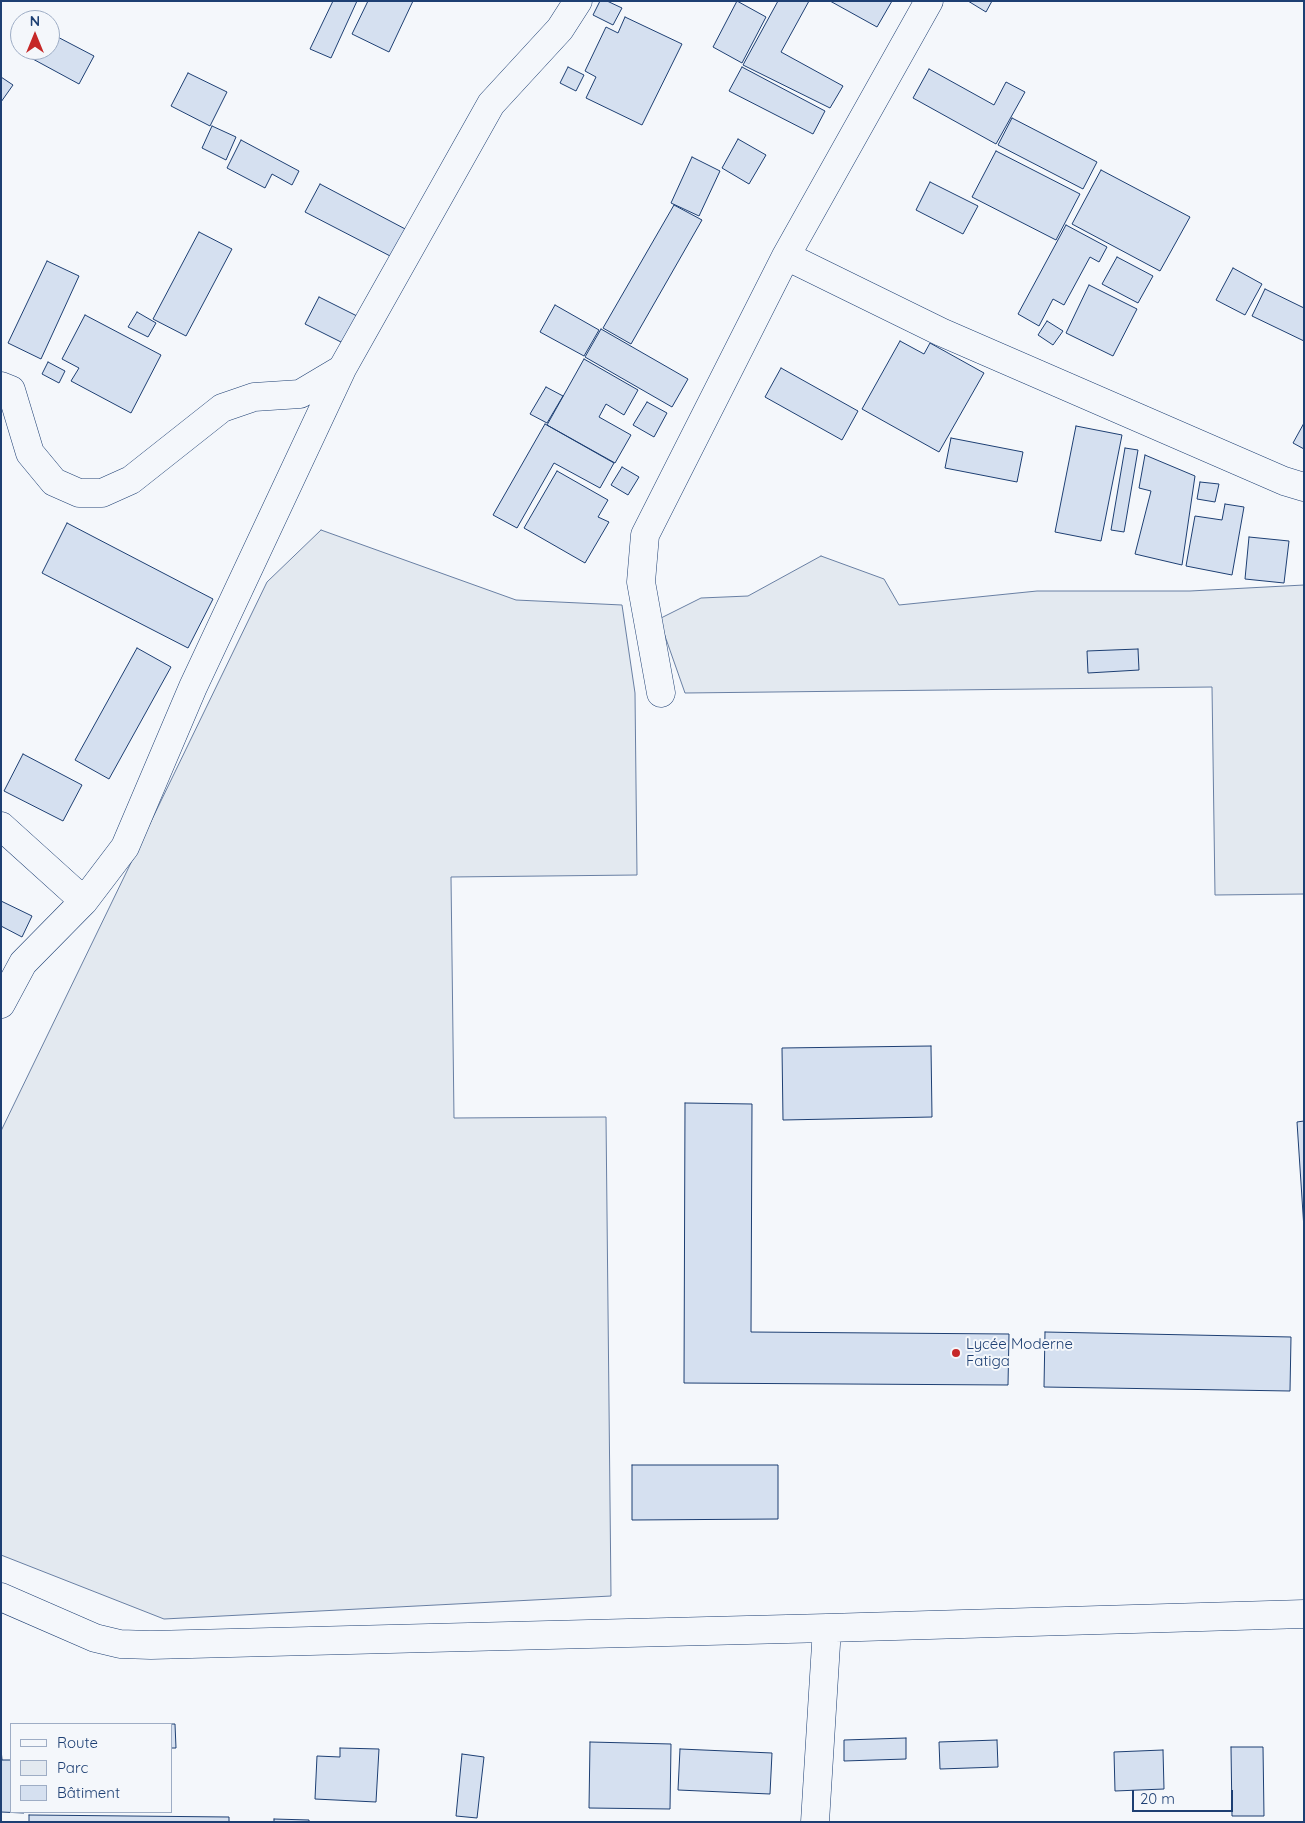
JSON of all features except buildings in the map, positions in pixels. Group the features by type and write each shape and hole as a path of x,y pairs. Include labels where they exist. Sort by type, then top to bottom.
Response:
{"street":[{"path":"1,1004 23,963 84,901 125,847 193,687 342,369 491,104 560,29 578,1"},
{"path":"661,693 641,582 645,535 786,256 929,1"},
{"path":"786,256 941,332 1284,481 1304,487"},
{"path":"1,386 11,390 30,453 54,482 79,493 102,493 131,480 222,408 254,397 300,394 342,369"},
{"path":"1,826 84,901"},
{"path":"1,1597 95,1638 120,1644 151,1645 1304,1614"},
{"path":"815,1822 827,1628"}],"green space":[{"path":"321,530 516,600 622,605 635,693 637,875 451,877 454,1118 606,1117 611,1596 164,1619 1,1555 1,1131 267,582"},
{"path":"821,556 884,579 899,605 1037,591 1190,591 1304,585 1304,894 1215,895 1212,687 685,693 659,619 701,598 748,596"}],"place":[{"name":"Lycée Moderne Fatiga","path":"956,1353"}]}
